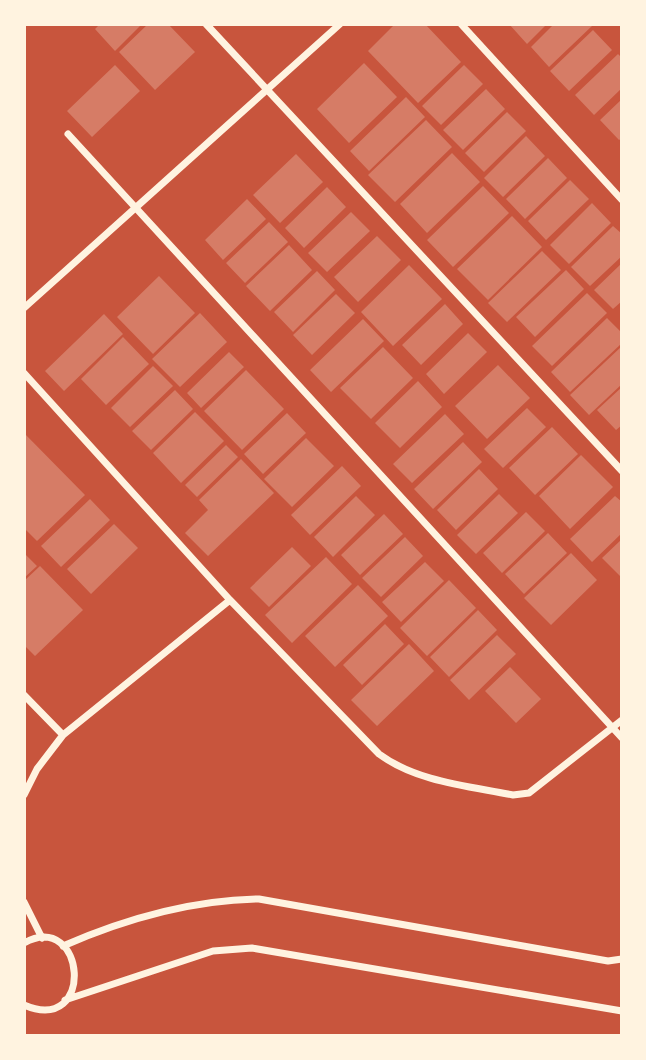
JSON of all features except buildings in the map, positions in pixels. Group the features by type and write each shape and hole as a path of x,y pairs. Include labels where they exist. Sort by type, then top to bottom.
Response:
{"street":[{"path":"206,24 621,471"},
{"path":"24,308 268,92 340,24"},
{"path":"461,24 621,200"},
{"path":"68,134 621,738"},
{"path":"24,373 230,600 379,754 397,768 416,775 513,795 529,793 621,720"},
{"path":"24,795 37,769 63,735 230,600"},
{"path":"24,695 63,735"},
{"path":"24,943 42,938 64,946 174,908 218,900 259,899 608,961 621,959"},
{"path":"24,902 42,938"},
{"path":"64,946 76,967 73,991 65,1000"},
{"path":"25,1005 46,1009 65,1000 213,951 252,948 621,1011"}]}
